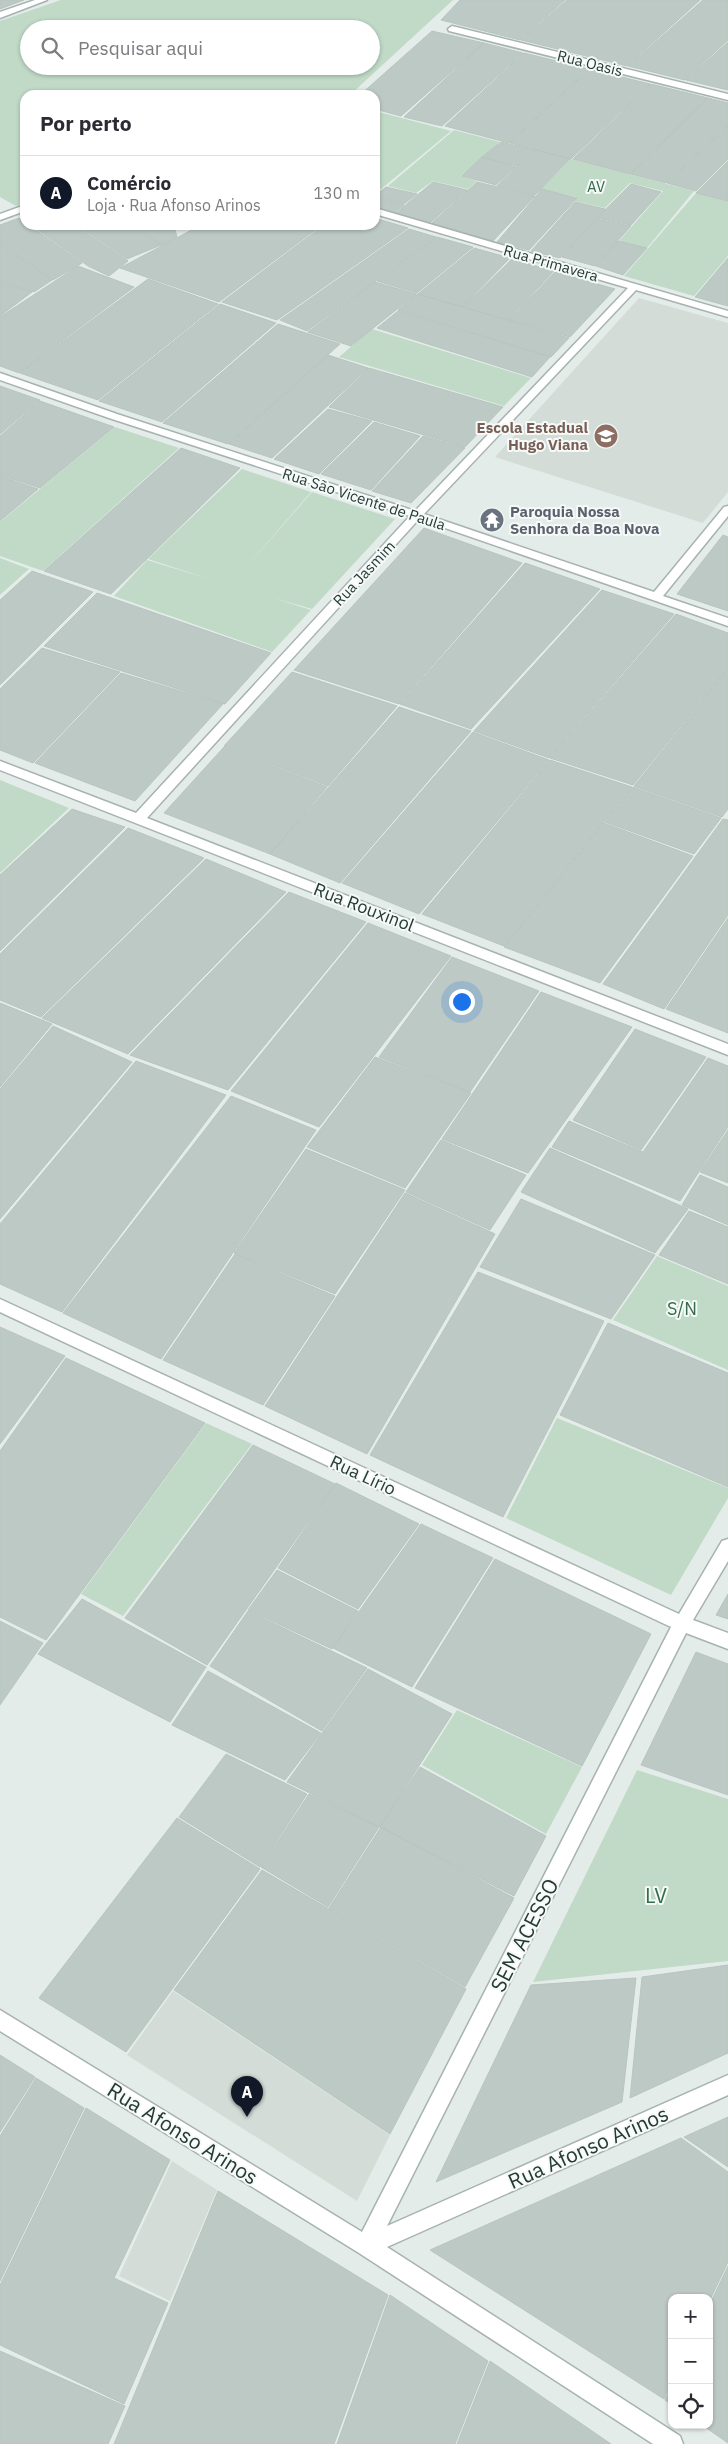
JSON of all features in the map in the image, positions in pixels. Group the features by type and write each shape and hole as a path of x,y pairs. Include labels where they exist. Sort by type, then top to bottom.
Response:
{"street":[{"path":"0,15 43,0"},
{"name":"Rua Oasis","path":"452,29 728,97"},
{"path":"0,217 20,210"},
{"name":"Rua Primavera","path":"380,212 728,314"},
{"name":"Rua Jasmim","path":"139,818 417,516 634,287"},
{"name":"Rua São Vicente de Paula","path":"0,376 113,416 417,516 728,622"},
{"path":"656,597 728,510"},
{"name":"Rua Rouxinol","path":"0,765 728,1050"},
{"name":"Rua Lírio","path":"0,1305 682,1624 728,1641"},
{"name":"SEM ACESSO","path":"366,2246 682,1624 728,1546"},
{"name":"Rua Afonso Arinos","path":"0,2020 366,2246 672,2444"},
{"name":"Rua Afonso Arinos","path":"366,2246 728,2086"}],"shaded area":[{"path":"639,298 728,323 728,492 703,523 495,457"},
{"path":"173,1991 390,2135 357,2201 127,2055"},
{"path":"172,2161 217,2190 170,2301 119,2276"}],"green space":[{"path":"61,0 453,0 380,67 380,20 20,20 20,75 372,75 355,90 20,90 20,205 16,206 0,197 0,21"},
{"path":"380,112 451,131 380,190"},
{"path":"454,130 500,142 461,176 477,181 468,189 433,181 416,193 388,186"},
{"name":"AV","path":"571,159 694,191 647,248 619,241 663,191 630,183 605,208 574,201 577,197 541,189"},
{"path":"696,193 728,201 728,256 694,296 624,276"},
{"path":"372,329 531,378 504,406 339,357"},
{"path":"115,427 179,448 43,571 0,556 0,522"},
{"path":"242,469 311,492 242,572 312,492 395,519 312,609 274,598 311,610 272,652 114,596 147,560 209,579 148,559"},
{"path":"0,558 29,569 0,595"},
{"path":"0,780 69,808 0,873"},
{"name":"S/N","path":"657,1256 728,1286 728,1370 613,1320"},
{"path":"557,1418 728,1488 728,1498 671,1595 506,1518"},
{"path":"206,1423 252,1444 123,1616 81,1594"},
{"path":"457,1710 582,1767 546,1834 422,1765"},
{"name":"LV","path":"637,1770 728,1799 728,1961 533,1982"}],"building":[{"path":"0,0 24,0 0,9"},
{"path":"460,0 565,0 520,40 441,20"},
{"path":"567,0 700,0 627,66 521,40"},
{"path":"703,0 728,0 728,40 685,80 628,66"},
{"path":"432,31 484,43 401,116 380,110 380,90 366,90"},
{"path":"728,42 728,90 686,80"},
{"path":"484,43 523,53 442,126 404,117"},
{"path":"524,53 589,69 509,143 445,126"},
{"path":"590,69 650,84 571,159 510,143"},
{"path":"651,84 708,98 630,174 573,159"},
{"path":"708,98 728,103 728,125 666,183 631,174"},
{"path":"728,126 728,159 696,191 667,183"},
{"path":"501,142 534,150 517,166 482,157"},
{"path":"535,150 570,159 535,195 497,186"},
{"path":"482,157 516,167 496,185 462,176"},
{"path":"728,161 728,201 696,193"},
{"path":"433,182 467,190 430,223 396,213"},
{"path":"477,182 535,196 493,241 432,223"},
{"path":"631,184 661,192 631,225 597,218"},
{"path":"386,187 417,194 404,204 380,197 380,192"},
{"path":"542,189 577,198 529,250 497,242"},
{"path":"380,198 404,205 394,213 380,209"},
{"path":"575,202 605,209 560,258 531,251"},
{"path":"19,218 20,230 36,230 82,263 53,280 0,243 0,225"},
{"path":"596,219 631,226 595,266 562,257"},
{"path":"380,220 408,228 277,320 222,302 317,230 380,230"},
{"path":"409,229 436,237 307,331 280,320"},
{"path":"38,230 82,230 128,261 109,276 88,266"},
{"path":"84,230 137,230 161,245 127,259"},
{"path":"139,230 175,230 177,237 162,245"},
{"path":"192,230 315,230 219,302 120,268"},
{"path":"437,237 473,247 417,293 377,281"},
{"path":"618,241 647,248 623,275 596,266"},
{"path":"0,244 52,280 34,292 0,281"},
{"path":"474,248 510,258 462,307 418,294"},
{"path":"728,258 728,306 695,297"},
{"path":"512,259 554,271 508,320 463,307"},
{"path":"78,266 134,287 19,373 0,366 0,317"},
{"path":"555,272 615,289 570,337 509,320"},
{"path":"148,279 218,304 98,400 20,373"},
{"path":"0,282 32,292 0,316"},
{"path":"375,282 416,294 351,346 308,332"},
{"path":"417,294 569,338 551,357 398,310"},
{"path":"220,304 276,323 162,422 99,401"},
{"path":"398,311 550,357 532,377 377,328"},
{"path":"278,324 340,344 228,444 163,423"},
{"path":"328,355 368,368 272,458 229,444"},
{"path":"369,368 503,407 465,447 329,407"},
{"path":"0,386 40,400 0,434"},
{"path":"40,401 114,427 40,488 0,475 0,436"},
{"path":"328,409 372,421 319,474 274,459"},
{"path":"374,422 420,436 371,490 321,474"},
{"path":"423,436 465,448 411,503 372,491"},
{"path":"181,448 240,468 111,594 44,571"},
{"path":"0,476 38,489 0,521"},
{"path":"424,528 522,563 399,704 294,670"},
{"path":"723,535 728,537 728,611 677,594"},
{"path":"525,563 600,589 471,729 400,704"},
{"path":"32,571 93,592 0,685 0,600"},
{"path":"602,590 674,614 549,758 474,731"},
{"path":"97,593 271,653 225,704 44,646"},
{"path":"676,614 728,633 728,668 633,785 550,758"},
{"path":"42,648 120,672 33,763 0,750 0,689"},
{"path":"728,669 728,809 722,817 634,786"},
{"path":"292,672 397,706 328,786 224,746"},
{"path":"121,673 223,704 135,801 35,763"},
{"path":"399,707 471,731 340,883 270,854"},
{"path":"473,732 549,760 419,914 342,883"},
{"path":"224,747 327,787 270,854 164,813"},
{"path":"550,760 632,787 504,946 422,914"},
{"path":"633,787 721,818 694,854 605,822"},
{"path":"72,809 125,827 0,951 0,875"},
{"path":"723,819 728,820 728,915 664,1009 603,984"},
{"path":"604,823 693,856 600,983 504,947"},
{"path":"128,828 204,858 41,1017 0,1000 0,954"},
{"path":"206,859 286,892 128,1054 42,1018"},
{"path":"289,892 366,922 228,1090 130,1055"},
{"path":"728,918 728,1033 666,1009"},
{"path":"368,923 451,956 319,1127 231,1091"},
{"path":"452,957 539,991 470,1092 379,1057"},
{"path":"541,992 632,1027 528,1173 442,1139"},
{"path":"0,1003 52,1024 0,1087"},
{"path":"53,1026 132,1062 0,1219 0,1089"},
{"path":"635,1029 706,1057 641,1150 573,1120"},
{"path":"375,1057 471,1093 405,1188 307,1147"},
{"path":"708,1058 728,1066 728,1127 680,1201 552,1147 569,1121 643,1152"},
{"path":"136,1061 226,1095 62,1312 0,1284 0,1224"},
{"path":"231,1096 316,1130 161,1359 63,1313"},
{"path":"728,1130 728,1183 700,1172"},
{"path":"441,1140 526,1175 490,1230 406,1192"},
{"path":"550,1148 688,1209 655,1253 521,1192"},
{"path":"306,1149 405,1190 335,1294 234,1253"},
{"path":"700,1175 728,1187 728,1225 682,1205"},
{"path":"405,1193 495,1234 367,1454 265,1406"},
{"path":"521,1199 655,1255 611,1319 480,1267"},
{"path":"689,1211 728,1227 728,1284 659,1255"},
{"path":"235,1254 335,1296 263,1405 163,1360"},
{"path":"478,1272 604,1321 503,1517 370,1455"},
{"path":"608,1323 728,1373 728,1487 560,1415"},
{"path":"0,1327 65,1356 0,1444"},
{"path":"66,1358 205,1423 46,1640 0,1617 0,1451"},
{"path":"253,1445 335,1484 207,1665 125,1618"},
{"path":"336,1483 419,1524 358,1609 278,1568"},
{"path":"421,1524 493,1558 412,1687 333,1648"},
{"path":"495,1559 651,1634 582,1766 415,1688"},
{"path":"277,1570 358,1611 332,1649 248,1610"},
{"path":"728,1594 728,1619 716,1615"},
{"path":"82,1599 206,1667 170,1722 38,1654"},
{"path":"248,1611 367,1668 322,1731 210,1666"},
{"path":"0,1621 43,1643 0,1705"},
{"path":"696,1652 728,1664 728,1795 641,1765"},
{"path":"368,1669 452,1714 380,1827 287,1782"},
{"path":"208,1671 321,1733 285,1780 172,1725"},
{"path":"226,1754 307,1794 260,1867 179,1817"},
{"path":"420,1767 546,1836 514,1896 380,1827"},
{"path":"309,1794 379,1827 328,1907 261,1867"},
{"path":"177,1818 260,1869 126,2052 39,1998"},
{"path":"381,1827 514,1898 465,1987 329,1908"},
{"path":"262,1870 466,1989 390,2134 174,1990"},
{"path":"728,1965 728,2053 630,2098 642,1977"},
{"path":"636,1978 622,2102 436,2182 531,1985"},
{"path":"0,2055 35,2077 0,2132"},
{"path":"36,2078 84,2108 0,2281 0,2136"},
{"path":"86,2108 170,2160 114,2278 168,2303 124,2404 0,2345 0,2285"},
{"path":"728,2117 728,2167 684,2137"},
{"path":"681,2138 728,2172 728,2262 713,2294 668,2294 668,2390 664,2399 430,2250"},
{"path":"218,2191 388,2295 334,2444 114,2444"},
{"path":"728,2266 728,2443 708,2429 713,2429 713,2298"},
{"path":"390,2295 488,2361 455,2444 337,2444"},
{"path":"0,2351 125,2406 108,2444 0,2444"},
{"path":"490,2361 611,2444 457,2444"}],"place":[{"name":"Escola Estadual Hugo Viana","path":"606,436"},
{"name":"Paroquia Nossa Senhora da Boa Nova","path":"492,520"},
{"name":"Comércio","path":"247,2117"}]}
